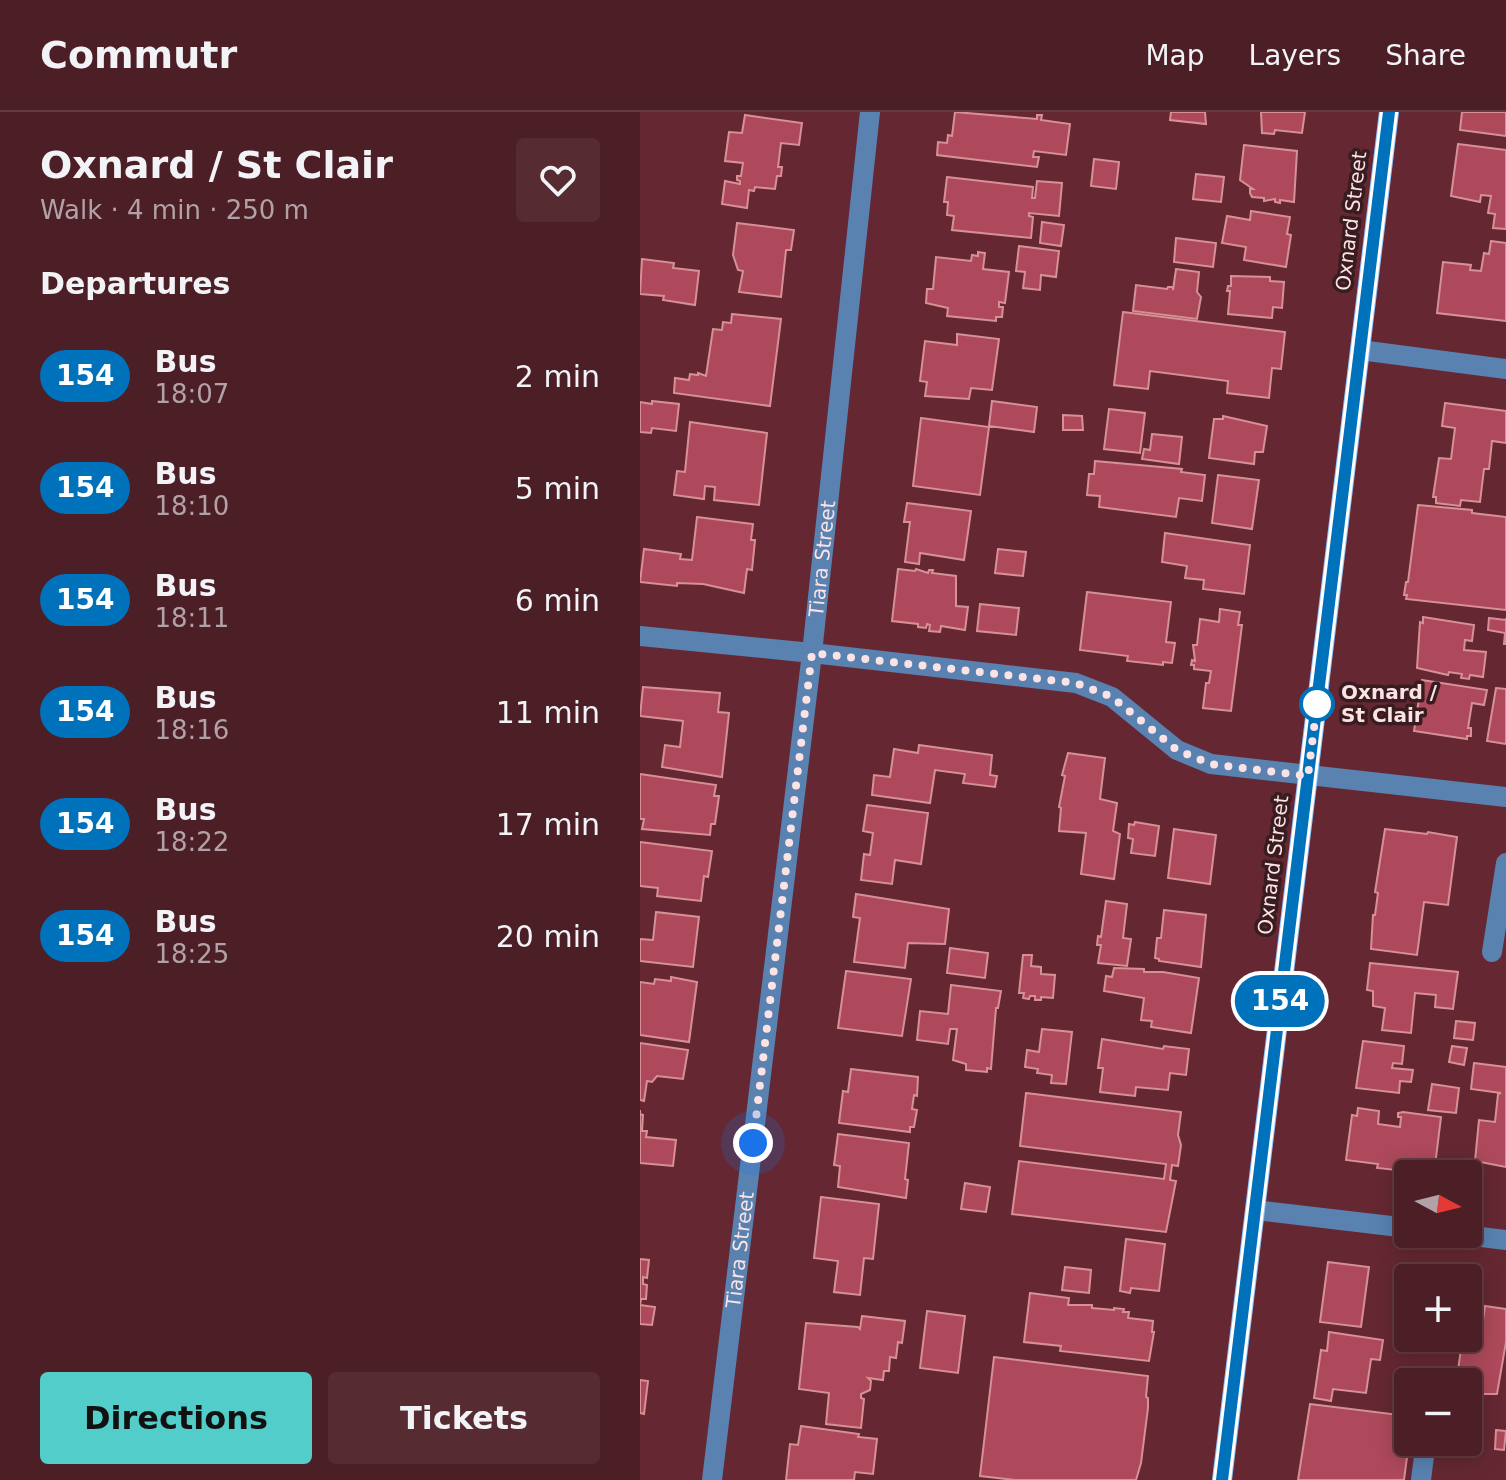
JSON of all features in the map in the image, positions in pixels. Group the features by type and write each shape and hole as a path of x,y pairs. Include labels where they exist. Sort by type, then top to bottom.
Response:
{"main road":[{"name":"Oxnard Street","path":"1222,1480 1389,112"}],"street":[{"name":"Tiara Street","path":"712,1480 812,653 870,112"},
{"path":"1360,350 1506,369"},
{"path":"640,636 1076,683 1112,697 1177,750 1211,764 1506,797"},
{"path":"1492,952 1506,863"},
{"path":"1255,1210 1394,1226"},
{"path":"1482,1237 1506,1240"},
{"path":"1421,1480 1424,1456"}],"building":[{"path":"955,112 1037,119 1037,115 1042,115 1041,120 1070,124 1066,155 1034,151 1033,157 1039,157 1037,167 937,155 938,142 947,143 948,135 952,136"},
{"path":"1171,112 1205,112 1206,124 1170,120"},
{"path":"1261,112 1305,112 1302,133 1275,130 1274,134 1262,133"},
{"path":"1462,112 1506,112 1506,136 1460,130"},
{"path":"745,115 802,123 799,145 781,143 778,167 782,167 781,176 777,176 775,189 755,187 754,191 749,190 747,208 722,204 725,181 740,184 737,176 741,176 743,163 725,161 729,132 742,133"},
{"path":"1458,144 1506,150 1506,229 1493,228 1495,214 1488,213 1491,196 1481,195 1480,202 1451,196"},
{"path":"1244,145 1297,151 1294,202 1280,200 1280,203 1275,199 1264,201 1264,198 1252,197 1250,189 1253,189 1240,180"},
{"path":"1094,159 1119,162 1116,189 1091,186"},
{"path":"1196,174 1224,177 1221,202 1193,199"},
{"path":"947,177 1033,187 1032,198 1035,198 1037,181 1062,183 1059,216 1029,213 1033,217 1031,238 952,230 954,216 947,215 948,202 944,202"},
{"path":"1251,211 1290,217 1287,234 1291,235 1286,267 1244,260 1246,247 1222,243 1227,216 1250,220"},
{"path":"1042,222 1064,225 1061,246 1040,243"},
{"path":"737,223 794,230 791,250 786,250 781,297 739,292 743,271 738,270 733,255"},
{"path":"1176,238 1216,243 1213,267 1174,262"},
{"path":"1491,241 1506,243 1506,321 1437,313 1443,262 1471,265 1470,270 1481,271 1484,253 1489,254"},
{"path":"1019,246 1059,251 1056,277 1041,275 1040,290 1023,288 1025,272 1016,271"},
{"path":"978,252 985,253 983,269 1009,272 1005,303 999,302 999,307 1003,307 1002,317 996,317 996,321 947,316 948,308 926,303 927,289 933,289 936,257 971,261 972,255 978,256"},
{"path":"642,259 674,263 673,268 699,271 695,305 663,300 664,296 640,294"},
{"path":"1176,269 1199,272 1197,292 1201,297 1197,319 1133,311 1136,285 1173,287 1173,290"},
{"path":"1231,276 1270,277 1270,281 1284,282 1282,308 1273,307 1272,318 1228,314 1230,291 1227,291 1231,286"},
{"path":"1123,312 1285,332 1281,369 1272,368 1269,398 1227,393 1228,381 1150,371 1148,389 1114,385"},
{"path":"732,314 781,319 770,406 674,393 675,378 689,380 690,374 698,373 706,376 713,329 722,330 723,322 731,323"},
{"path":"957,334 999,339 992,390 971,388 969,399 925,396 927,382 920,381 925,341 957,345"},
{"path":"652,401 679,404 676,431 652,428 651,433 640,432 640,402 652,404"},
{"path":"992,401 1037,407 1034,432 989,426"},
{"path":"1445,403 1506,411 1506,443 1492,441 1489,469 1484,469 1480,502 1461,500 1460,506 1436,503 1436,497 1433,497 1439,458 1451,459 1455,428 1442,426"},
{"path":"1109,409 1145,413 1140,453 1104,449"},
{"path":"1063,415 1082,416 1083,430 1063,430"},
{"path":"1223,416 1267,426 1263,452 1255,452 1254,464 1209,458 1214,419 1223,419"},
{"path":"921,418 989,427 980,495 913,486"},
{"path":"690,422 767,433 759,505 714,500 715,487 705,486 704,499 674,495 677,471 685,472"},
{"path":"1152,434 1182,437 1179,464 1142,459 1144,449 1150,450"},
{"path":"1095,461 1182,469 1181,472 1205,475 1202,501 1179,498 1176,517 1099,507 1100,496 1087,495 1089,474 1094,474"},
{"path":"1218,475 1259,480 1252,529 1212,523"},
{"path":"907,503 971,511 964,560 920,553 919,564 905,562 910,522 904,522"},
{"path":"1418,505 1506,517 1506,610 1406,599 1407,595 1404,595"},
{"path":"697,517 753,524 752,570 747,569 744,593 703,584 677,583 677,586 640,582 644,549 681,554 680,559 692,560"},
{"path":"1165,533 1250,545 1244,594 1203,589 1204,580 1185,578 1187,566 1162,562"},
{"path":"998,549 1026,552 1023,576 995,573"},
{"path":"898,569 928,573 933,570 932,573 956,576 956,606 968,607 965,630 941,626 940,632 929,631 930,625 927,624 926,628 892,621"},
{"path":"1087,592 1171,602 1166,642 1175,643 1172,663 1127,661 1128,656 1080,650"},
{"path":"980,604 1019,608 1016,635 977,631"},
{"path":"1220,609 1240,612 1238,625 1242,625 1231,711 1203,708 1211,671 1194,669 1191,665 1192,660 1195,661 1193,645 1197,645 1200,619 1219,622"},
{"path":"1423,617 1474,625 1472,641 1465,640 1464,650 1486,652 1483,677 1470,675 1469,679 1461,678 1462,674 1449,672 1448,675 1417,668"},
{"path":"1489,618 1506,620 1506,644 1505,633 1488,630"},
{"path":"1422,680 1487,690 1484,705 1472,703 1468,728 1471,728 1471,736 1467,739 1414,731"},
{"path":"643,687 720,693 718,712 729,713 722,777 662,767 665,745 680,747 683,721 640,716"},
{"path":"1496,688 1506,689 1506,744 1487,741"},
{"path":"919,745 992,755 990,775 997,776 995,787 963,783 965,774 935,770 930,803 872,795 874,775 890,777 894,749 918,753"},
{"path":"1068,753 1105,758 1100,799 1117,803 1113,831 1120,834 1114,879 1081,874 1086,833 1059,831 1059,807 1065,776 1062,775"},
{"path":"640,774 716,785 714,796 719,796 710,835 642,829"},
{"path":"867,805 928,813 921,864 895,860 892,884 861,880 864,854 870,855 873,833 863,831"},
{"path":"1135,822 1159,826 1155,856 1131,853 1133,839 1128,838 1129,824 1134,825"},
{"path":"1174,829 1216,835 1210,884 1168,878"},
{"path":"1385,829 1457,837 1448,905 1424,902 1417,955 1371,949 1378,893 1375,892"},
{"path":"640,842 712,851 708,877 704,876 701,901 657,896 658,888 640,886"},
{"path":"856,894 949,909 945,944 908,943 905,968 854,962 860,918 853,917"},
{"path":"1106,901 1127,904 1123,938 1131,939 1127,966 1098,963 1101,945 1097,945 1098,936 1101,937"},
{"path":"1164,910 1206,915 1201,967 1155,958"},
{"path":"656,912 699,917 693,967 640,961 640,939 653,940"},
{"path":"950,948 988,953 985,978 947,973"},
{"path":"1023,955 1032,955 1031,966 1041,967 1041,974 1055,975 1053,998 1035,1000 1035,996 1023,998 1024,993 1019,993"},
{"path":"1370,963 1458,972 1453,1009 1435,1007 1436,995 1415,993 1411,1033 1382,1030 1385,1008 1373,1006 1373,991 1367,990"},
{"path":"1114,968 1144,969 1144,972 1199,978 1191,1033 1151,1027 1152,1021 1141,1020 1144,998 1104,991 1106,976 1112,977"},
{"path":"846,971 911,979 902,1036 838,1028"},
{"path":"671,977 697,982 689,1042 640,1035 640,982 654,984 655,979 671,981"},
{"path":"951,985 1001,991 996,1008 991,1069 987,1068 987,1072 966,1070 966,1064 953,1060 957,1029 950,1029 948,1044 917,1040 920,1011 948,1014"},
{"path":"1456,1021 1475,1023 1473,1040 1454,1038"},
{"path":"1042,1029 1072,1032 1066,1084 1051,1083 1052,1075 1025,1067 1027,1050 1039,1052"},
{"path":"1102,1039 1163,1049 1164,1046 1189,1049 1186,1075 1170,1073 1168,1090 1136,1087 1135,1096 1100,1092 1103,1068 1098,1068"},
{"path":"1363,1041 1404,1046 1402,1064 1393,1063 1392,1068 1413,1070 1411,1082 1400,1081 1399,1093 1356,1088"},
{"path":"640,1043 688,1050 683,1079 657,1076 652,1082 647,1081 644,1101 640,1100"},
{"path":"1452,1046 1467,1048 1464,1065 1449,1062"},
{"path":"1474,1063 1506,1067 1506,1167 1475,1160 1479,1120 1495,1122 1498,1094 1501,1093 1471,1089"},
{"path":"851,1069 918,1077 917,1096 914,1095 912,1109 917,1110 910,1132 839,1123 843,1091 848,1092"},
{"path":"1432,1084 1459,1088 1456,1113 1428,1110"},
{"path":"1026,1093 1181,1112 1178,1135 1181,1145 1178,1166 1172,1165 1170,1180 1176,1181 1166,1232 1012,1214 1019,1161 1164,1179 1166,1164 1020,1146"},
{"path":"1358,1108 1379,1111 1378,1124 1400,1127 1401,1117 1398,1113 1441,1117 1436,1160 1394,1160 1394,1170 1377,1168 1378,1164 1346,1160 1352,1115 1357,1116"},
{"path":"640,1114 643,1115 642,1131 647,1131 646,1137 676,1140 673,1166 640,1163"},
{"path":"838,1134 909,1143 906,1198 838,1187 840,1166 834,1165"},
{"path":"965,1183 990,1187 986,1212 961,1209"},
{"path":"821,1197 879,1204 873,1259 864,1258 860,1295 834,1292 838,1261 814,1258"},
{"path":"1126,1239 1165,1244 1159,1291 1131,1288 1130,1293 1120,1291"},
{"path":"640,1259 649,1260 647,1278 643,1277 643,1284 647,1285 646,1299 641,1299 640,1305"},
{"path":"1328,1262 1369,1267 1361,1327 1320,1322"},
{"path":"1065,1267 1091,1270 1089,1293 1062,1290"},
{"path":"1030,1293 1069,1298 1068,1305 1124,1309 1123,1312 1129,1312 1128,1318 1153,1321 1149,1361 1060,1351 1061,1346 1024,1342"},
{"path":"640,1305 655,1307 652,1325 640,1324"},
{"path":"1485,1306 1506,1309 1506,1342 1497,1394 1482,1394 1482,1368 1458,1368 1461,1352 1482,1352"},
{"path":"927,1311 965,1316 958,1373 920,1368"},
{"path":"862,1316 905,1321 902,1343 898,1342 896,1358 890,1357 889,1371 884,1371 883,1380 868,1378 871,1381 870,1390 861,1394 864,1399 861,1428 826,1424 829,1393 799,1389 806,1323 860,1329"},
{"path":"1329,1332 1383,1340 1380,1360 1371,1359 1366,1393 1333,1389 1331,1401 1314,1398 1321,1350 1327,1351"},
{"path":"994,1357 1148,1376 1148,1408 1136,1480 1015,1480 980,1476"},
{"path":"640,1380 648,1381 644,1414 640,1413"},
{"path":"1310,1404 1394,1414 1394,1456 1407,1456 1404,1480 1298,1480"},
{"path":"801,1426 877,1439 873,1474 855,1472 854,1480 786,1480 790,1444 798,1445"},
{"path":"1496,1430 1506,1431 1504,1450 1495,1449"}],"bus line":[{"name":"154","path":"1222,1480 1389,112"}],"place":[{"name":"Oxnard / St Clair","path":"1317,704"}],"route":[{"path":"753,1143 812,653 1076,683 1112,697 1177,750 1211,764 1308,776 1317,704"}]}
